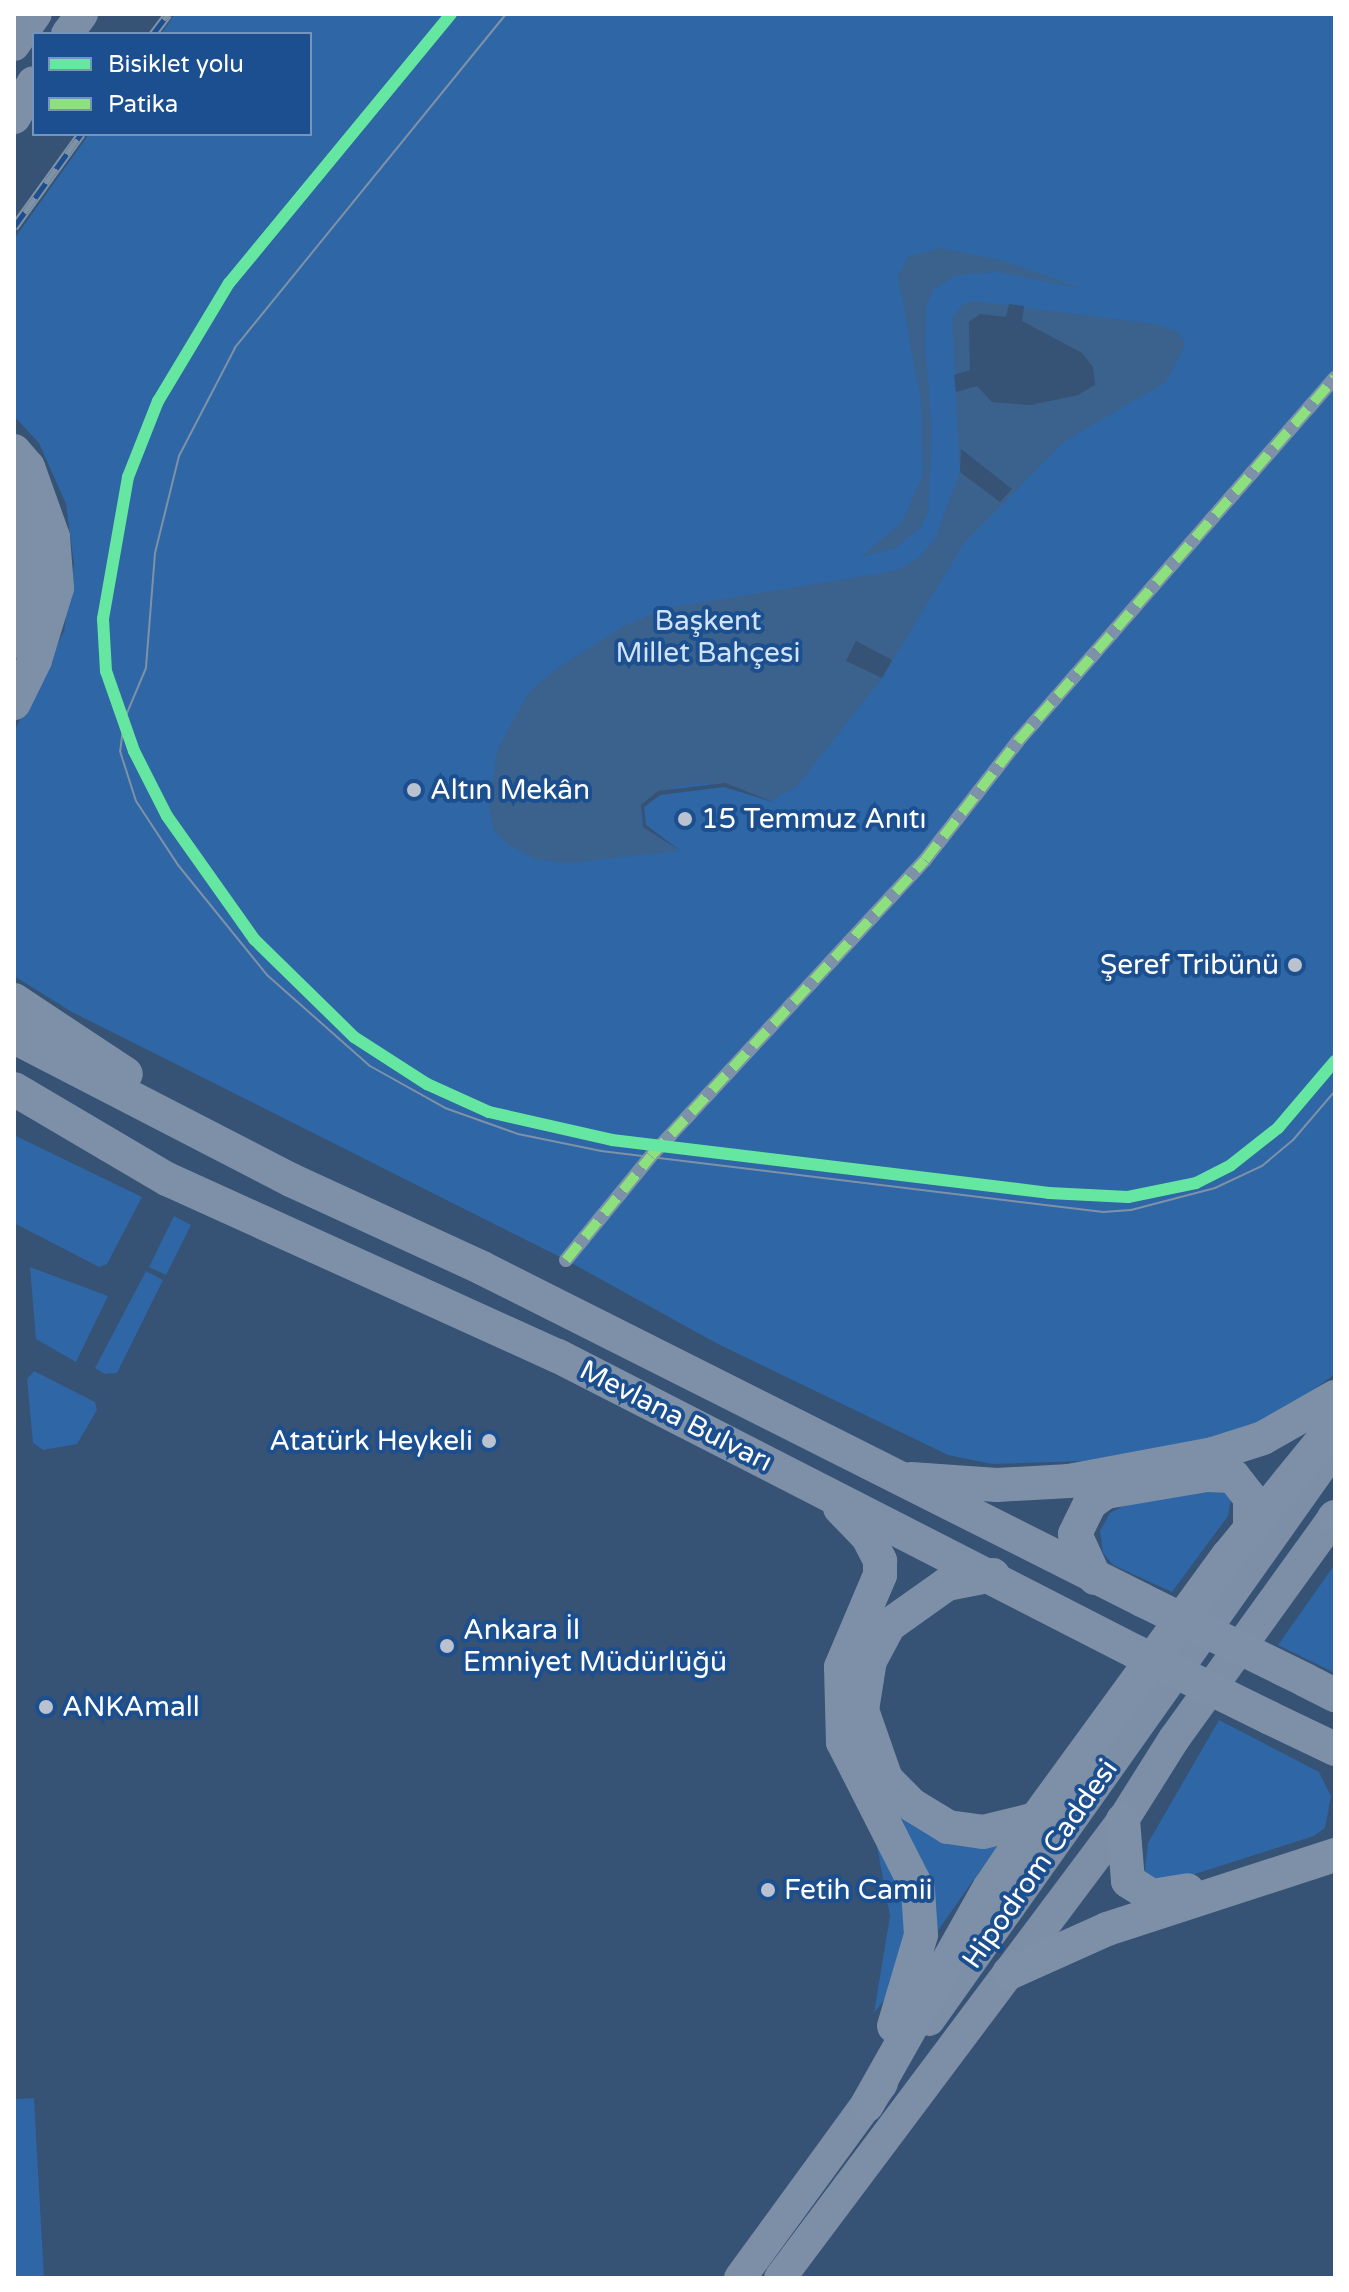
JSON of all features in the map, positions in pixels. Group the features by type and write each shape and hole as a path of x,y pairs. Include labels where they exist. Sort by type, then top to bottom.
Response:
{"highway":[{"path":"14,117 32,85"},
{"path":"14,451 28,467 53,537 57,588 35,660 14,703"},
{"path":"14,500 27,534 32,571 14,642"},
{"path":"14,1000 291,1180"},
{"name":"Mevlana Bulvarı","path":"26,1043 291,1180 482,1268 895,1478 1320,1688"},
{"name":"Mevlana Bulvarı","path":"16,1099 167,1179 558,1356 993,1575 1136,1652 1323,1743"},
{"path":"895,1478 997,1485 1098,1476 1213,1454 1263,1438 1335,1397"},
{"path":"867,2105 990,1887 1036,1819 1250,1531 1335,1425"},
{"path":"1095,1578 1075,1534 1090,1503 1106,1492 1207,1475 1233,1476 1250,1498 1250,1531"},
{"path":"826,1493 868,1537 880,1561 880,1575 841,1667 843,1742 918,1890 921,1935 867,2105"},
{"path":"993,1575 947,1584 889,1625 870,1660 862,1710 886,1779 912,1805 948,1827 983,1832 1036,1819"},
{"path":"1323,1743 1335,1772"},
{"path":"1123,1820 1128,1881 1152,1896 1168,1896 1327,1843 1335,1832"},
{"path":"1009,1973 1107,1929 1335,1855"}],"main road":[{"path":"14,45 36,14"},
{"path":"68,32 82,14"},
{"path":"14,107 32,84"},
{"name":"Hipodrom Caddesi","path":"740,2278 987,1943 1335,1447"},
{"name":"Hipodrom Caddesi","path":"780,2278 1123,1820 1335,1517"}],"street":[{"path":"566,1260 651,1156 925,860 1018,741 1335,378"}],"green space":[{"name":"Başkent Millet Bahçesi","path":"175,14 1335,14 1335,1374 1256,1431 1084,1461 992,1464 948,1455 716,1343 566,1260 72,1012 14,976 14,732 64,631 74,564 66,504 39,443 14,416 14,239 88,136 312,136 312,32 162,32"},
{"path":"14,1135 142,1197 107,1264 99,1267 14,1223"},
{"path":"174,1216 191,1225 166,1275 149,1267"},
{"path":"30,1267 108,1296 76,1362 36,1339"},
{"path":"146,1271 163,1280 117,1373 105,1374 95,1368"},
{"path":"34,1371 95,1402 97,1410 77,1444 43,1450 33,1443 27,1379"},
{"path":"1223,1488 1231,1499 1228,1516 1172,1592 1113,1565 1103,1553 1100,1531 1110,1513 1125,1505"},
{"path":"1335,1564 1335,1673 1278,1645"},
{"path":"1219,1720 1319,1772 1331,1796 1325,1828 1314,1836 1170,1882 1144,1877 1148,1843"},
{"path":"892,1808 1001,1841 934,1936"},
{"path":"871,1814 909,1914 893,1989 874,2013 890,1916"},
{"path":"34,2098 44,2278 14,2278 14,2099"}],"shaded area":[{"path":"939,248 1000,260 1084,289 997,272 956,275 934,289 927,304 925,343 932,431 928,513 920,528 895,548 861,557 902,522 923,475 921,402 898,276 908,257"},
{"path":"974,301 1154,324 1180,333 1185,345 1166,382 1065,441 964,543 882,678 798,785 773,800 709,783 677,786 648,798 640,814 643,826 678,851 568,863 534,859 503,841 493,828 489,805 498,748 529,692 553,671 622,627 667,608 895,571 917,559 935,539 960,472 952,318 963,304"}],"pier":[{"path":"1009,304 1024,306 1022,321 1082,353 1093,367 1095,385 1078,395 1030,405 992,402 977,386 956,392 954,375 970,370 969,322 980,314 1006,317"},
{"path":"961,449 1012,489 1000,502 960,472"},
{"path":"856,641 892,660 882,678 846,661"},
{"path":"725,783 776,803 724,787 660,795 644,807 646,825 682,852 643,827 641,805 658,791"}],"tram line":[{"path":"506,14 235,348 179,456 155,553 146,668 124,720 120,751 136,801 178,865 267,975 370,1066 445,1108 518,1134 601,1151 1103,1212 1131,1210 1215,1188 1262,1166 1293,1140 1335,1091"}],"railway":[{"path":"154,32 168,14"},
{"path":"14,227 80,136"}],"marked path":[{"path":"566,1260 651,1156 925,860 1018,741 1335,378"}],"cycle path":[{"path":"451,14 229,283 158,401 128,477 103,619 106,671 134,751 167,816 254,939 354,1037 427,1084 489,1112 612,1140 1049,1193 1128,1197 1196,1183 1231,1165 1278,1128 1335,1061"}],"place":[{"name":"Altın Mekân","path":"414,790"},
{"name":"15 Temmuz Anıtı","path":"685,819"},
{"name":"Şeref Tribünü","path":"1295,965"},
{"name":"Atatürk Heykeli","path":"489,1441"},
{"name":"Ankara İl Emniyet Müdürlüğü","path":"447,1646"},
{"name":"ANKAmall","path":"46,1707"},
{"name":"Fetih Camii","path":"768,1890"}]}
